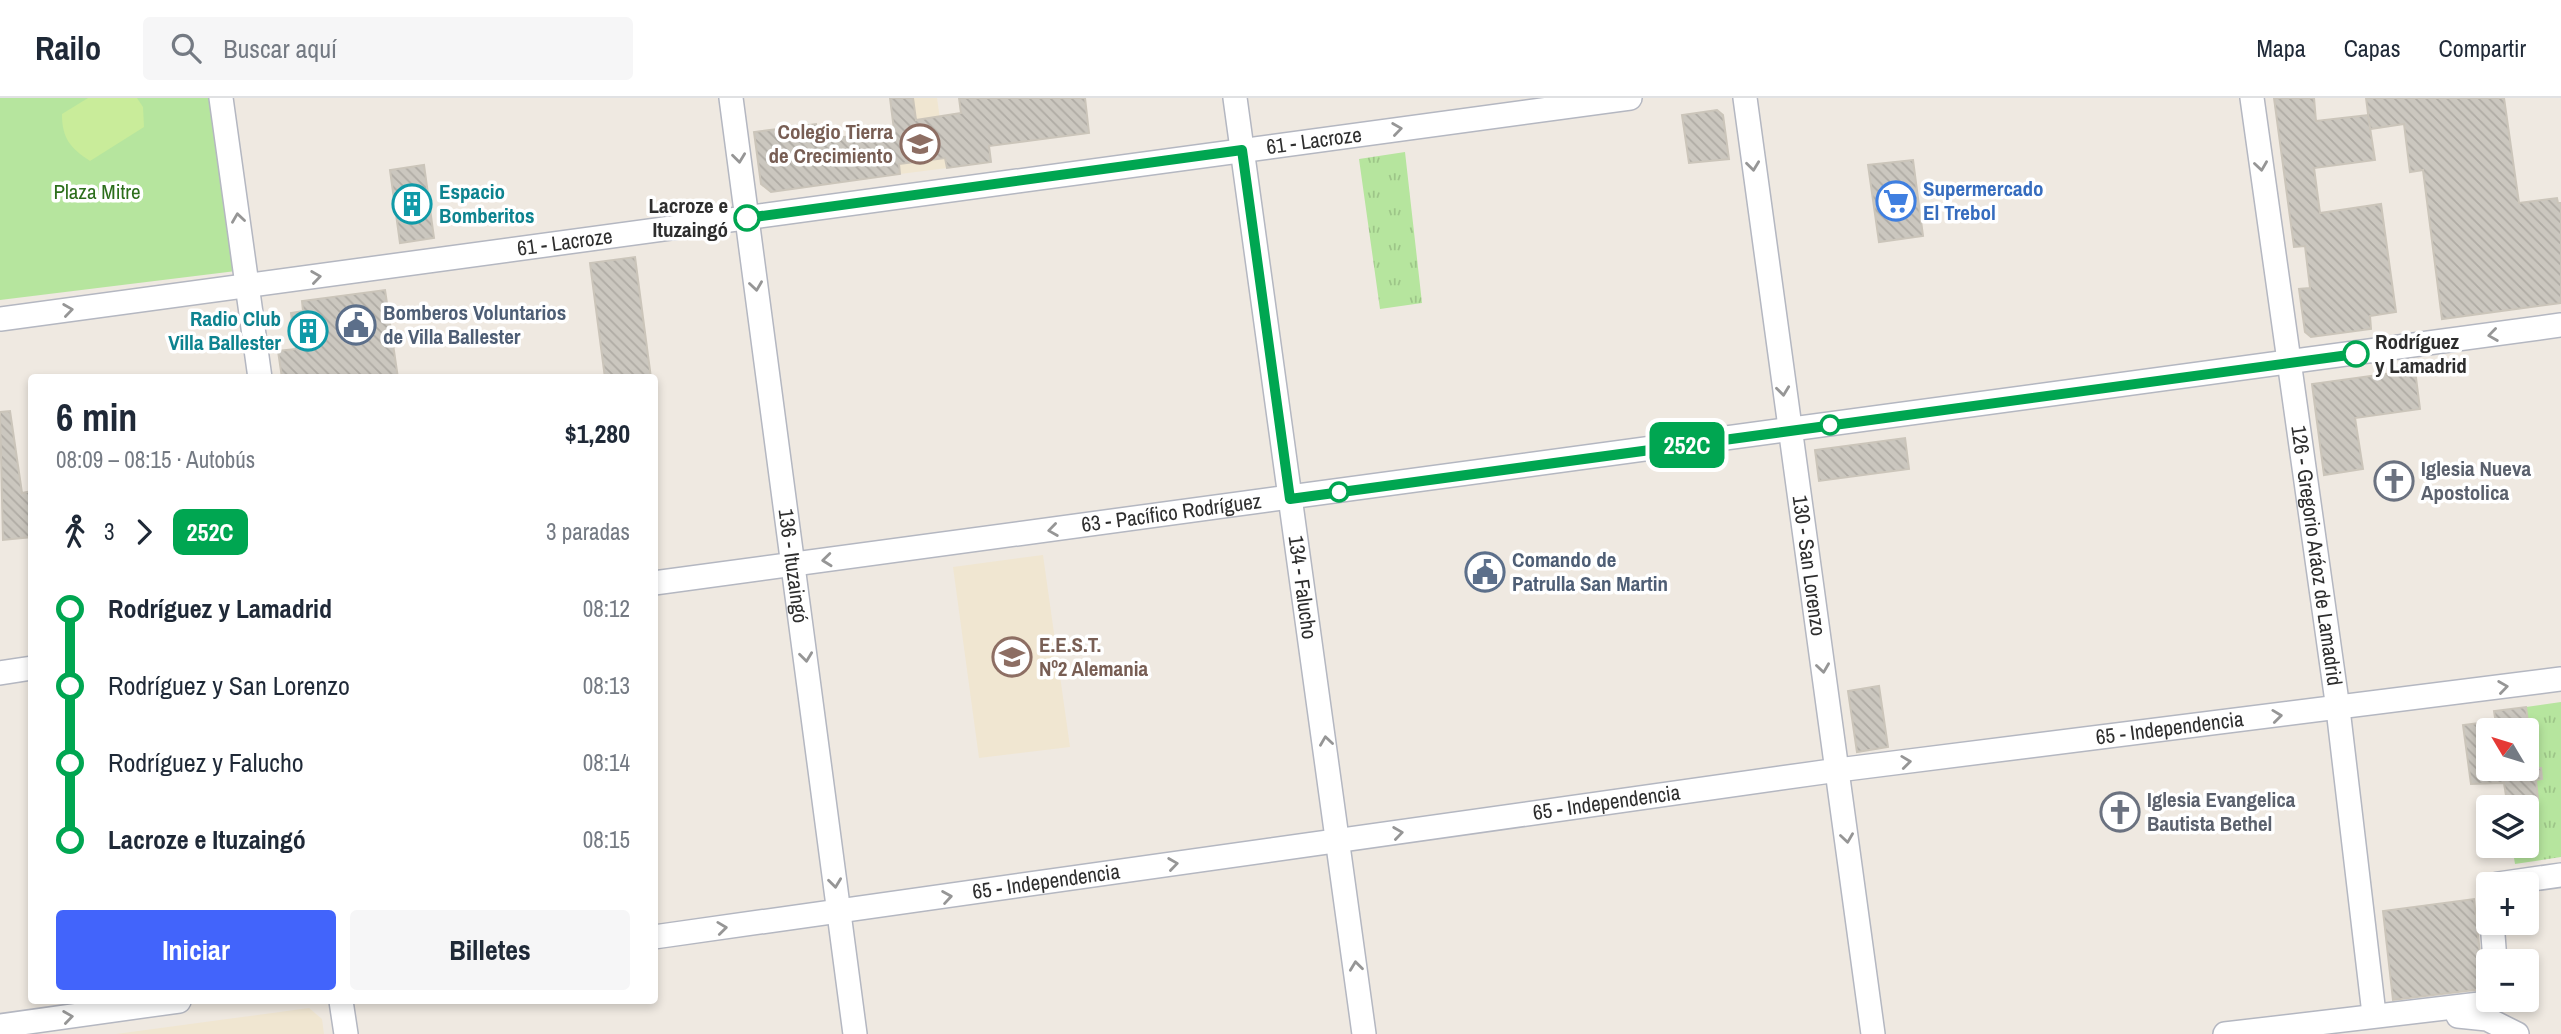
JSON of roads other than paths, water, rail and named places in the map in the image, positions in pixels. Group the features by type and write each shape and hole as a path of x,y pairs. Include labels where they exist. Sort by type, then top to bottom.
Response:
{"street":[{"path":"220,98 259,374"},
{"name":"136 - Ituzaingó","path":"731,98 855,1034"},
{"name":"134 - Falucho","path":"1235,98 1340,841 1364,1034"},
{"name":"61 - Lacroze","path":"0,319 1630,98"},
{"name":"130 - San Lorenzo","path":"1745,98 1788,431 1838,770 1873,1034"},
{"name":"126 - Gregorio Aráoz de Lamadrid","path":"2252,98 2338,709 2374,1014"},
{"name":"63 - Pacífico Rodríguez","path":"658,582 2561,325"},
{"path":"0,673 28,669"},
{"name":"65 - Independencia","path":"658,936 1838,770 2561,679"},
{"path":"2539,878 2561,875"},
{"path":"0,1027 158,1004"},
{"path":"341,1004 346,1034"},
{"path":"2225,1034 2374,1014 2476,1004"},
{"path":"2309,1034 2451,1016 2487,1019 2517,1034"}],"place":[{"name":"Colegio Tierra de Crecimiento","path":"920,144"},
{"name":"Supermercado El Trebol","path":"1896,201"},
{"name":"Espacio Bomberitos","path":"412,204"},
{"name":"Lacroze e Ituzaingó","path":"747,218"},
{"name":"Bomberos Voluntarios de Villa Ballester","path":"356,325"},
{"name":"Radio Club Villa Ballester","path":"308,331"},
{"name":"Rodríguez y Lamadrid","path":"2356,354"},
{"name":"Iglesia Nueva Apostolica","path":"2394,481"},
{"name":"Comando de Patrulla San Martin","path":"1485,572"},
{"name":"E.E.S.T. Nº2 Alemania","path":"1012,657"},
{"name":"Iglesia Evangelica Bautista Bethel","path":"2120,812"}],"park label":[{"name":"Plaza Mitre","path":"97,192"}]}
